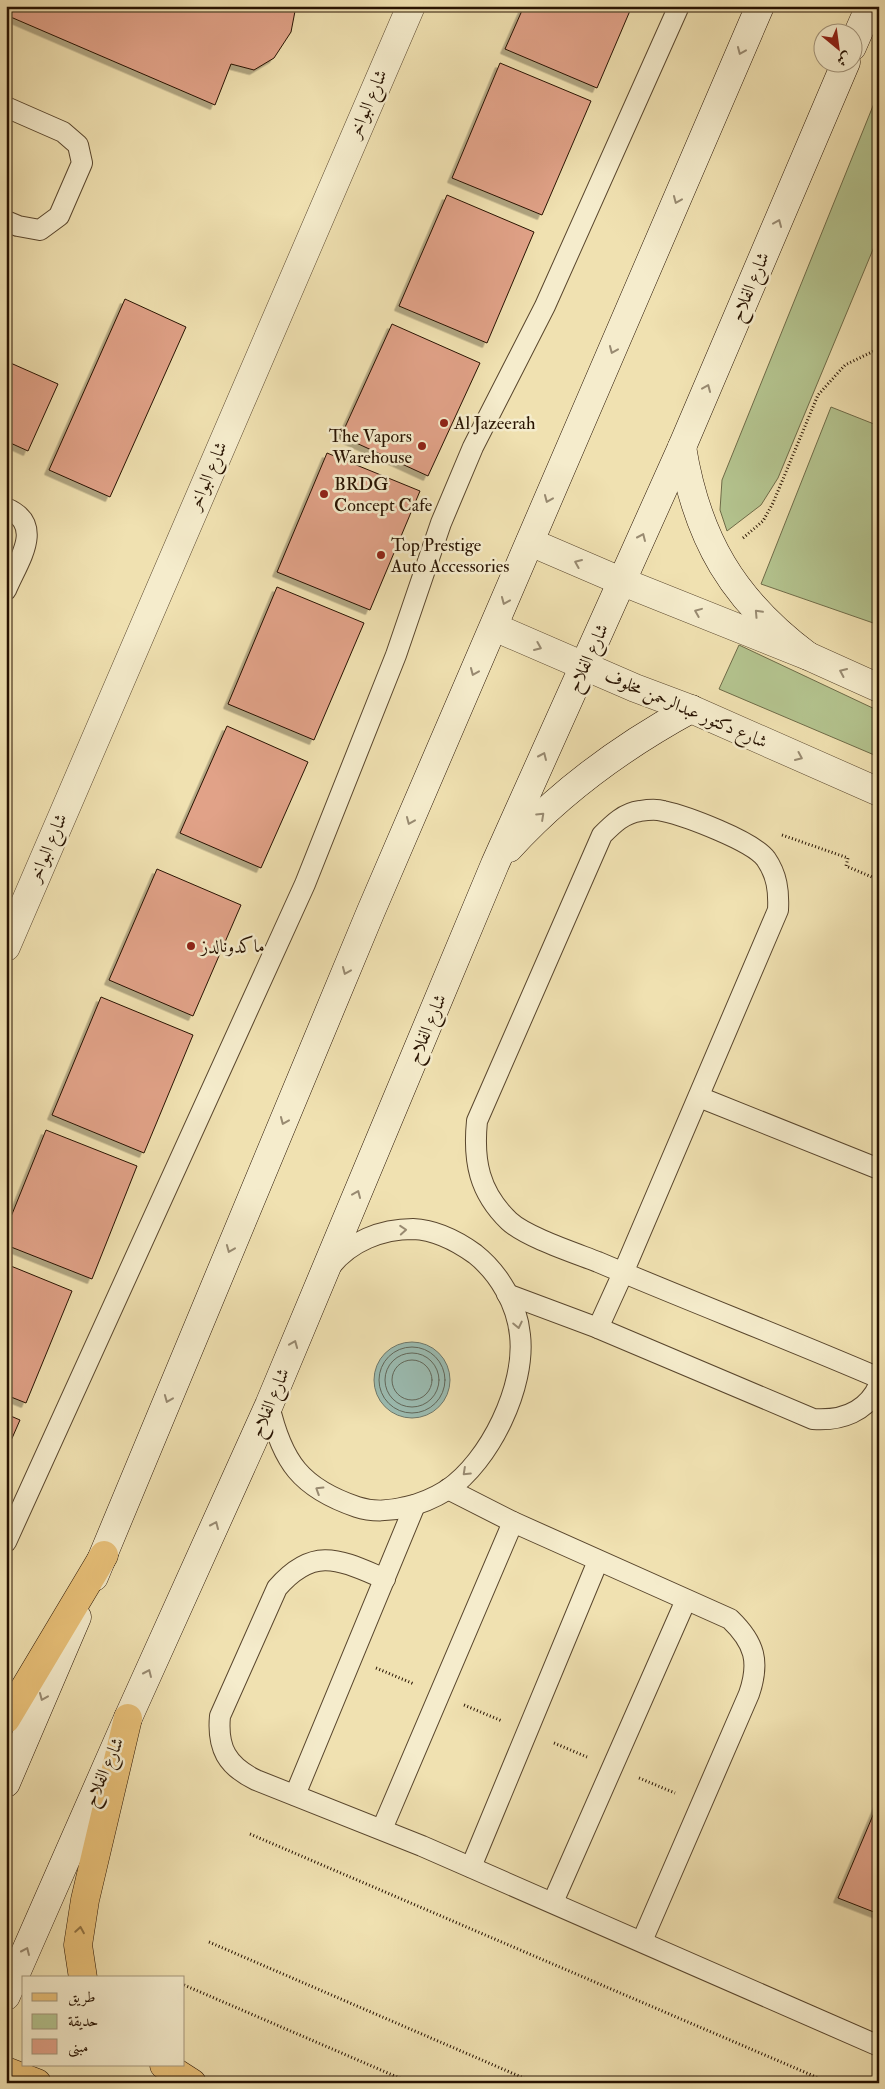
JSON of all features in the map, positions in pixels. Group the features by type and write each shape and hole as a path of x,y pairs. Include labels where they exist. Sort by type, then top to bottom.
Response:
{"main road":[{"name":"شارع البواخر","path":"6,947 411,6"},
{"path":"6,1783 104,1556 372,911 760,6"},
{"path":"863,34 870,6"},
{"name":"شارع الفلاح","path":"6,1996 128,1718 269,1405 461,950 495,864 583,666 623,582 842,72"},
{"path":"682,447 694,504 717,558 757,612 781,636 808,656"},
{"path":"530,542 623,582 808,656 879,688"},
{"name":"شارع دكتور عبدالرحمن مخلوف","path":"494,628 690,709 879,792"},
{"path":"495,864 528,828 594,771 642,737 690,709"},
{"path":"6,1719 104,1556"},
{"path":"83,1976 78,1945 85,1900 128,1718"},
{"path":"166,2066 192,2083"},
{"path":"6,2071 37,2083"}],"lane":[{"path":"6,1542 305,884 396,655 441,523 473,447 545,306 678,6"},
{"path":"6,107 62,132 78,145 82,163 59,216 40,230 18,226 6,221"},
{"path":"6,508 15,512 27,524 28,538 6,590"},
{"path":"598,1328 623,1273 699,1097 778,910 779,892 775,874 765,858 744,842 662,810 640,811 618,819 602,835 477,1121 474,1146 477,1170 487,1192 509,1220 518,1228 623,1273 796,1342 879,1378"},
{"path":"699,1097 879,1169"},
{"path":"269,1405 276,1434 282,1448 289,1461 309,1484 334,1499 362,1509 392,1510 415,1505 448,1489 474,1465 494,1436 509,1405 518,1371 520,1336 516,1314 496,1275 481,1259 464,1246 444,1236 422,1230 402,1229 382,1232 347,1250 332,1264 320,1281"},
{"path":"507,1294 598,1328 813,1418 830,1420 848,1416 864,1406 879,1385"},
{"path":"448,1489 513,1522 730,1619 743,1631 751,1646 756,1662 754,1678 642,1941"},
{"path":"295,1795 415,1505"},
{"path":"382,1829 513,1522"},
{"path":"385,1580 344,1562 329,1560 313,1561 299,1566 287,1576 277,1588 270,1601 220,1716 218,1732 222,1748 230,1762 242,1773 382,1829 553,1902 879,2046"},
{"path":"471,1867 598,1561"},
{"path":"553,1902 686,1600"}],"path":[{"path":"717,558 763,521 773,503 818,395 844,365 879,347"},
{"path":"744,842 760,835 778,834 788,836 848,858 846,866 879,880"},
{"path":"250,1834 830,2083"},
{"path":"209,1942 535,2083"},
{"path":"185,1985 411,2083"}],"green space":[{"path":"879,91 879,235 778,478 761,505 727,531 720,510 722,480"},
{"path":"831,407 879,426 879,625 761,584"},
{"path":"739,645 879,711 879,757 719,689"}],"water":[{"path":"405,1342 419,1342 433,1348 444,1359 448,1365 450,1380 448,1395 439,1407 427,1416 405,1418 391,1412 380,1401 374,1387 374,1373 380,1359 391,1348"}],"building":[{"path":"6,6 296,6 291,32 274,58 254,70 231,64 215,105 6,15"},
{"path":"524,6 632,6 597,88 505,49"},
{"path":"500,63 591,101 542,215 452,178"},
{"path":"447,195 534,232 487,343 399,306"},
{"path":"125,299 186,327 110,497 49,470"},
{"path":"392,324 480,363 428,476 341,436"},
{"path":"6,361 58,384 28,451 6,441"},
{"path":"327,453 420,491 370,610 277,572"},
{"path":"277,587 364,623 314,740 228,704"},
{"path":"227,726 308,762 261,868 180,833"},
{"path":"157,869 241,905 193,1016 109,980"},
{"path":"101,997 193,1035 144,1153 52,1115"},
{"path":"46,1130 137,1166 92,1279 6,1245 6,1229"},
{"path":"6,1264 72,1291 26,1403 6,1395"},
{"path":"6,1414 20,1420 6,1452"},
{"path":"879,1801 879,1914 838,1898"}],"place":[{"name":"Al Jazeerah","path":"444,423"},
{"name":"The Vapors Warehouse","path":"422,446"},
{"name":"BRDG Concept Cafe","path":"324,494"},
{"name":"Top Prestige Auto Accessories","path":"381,555"},
{"name":"ماكدونالدز","path":"191,946"}]}
